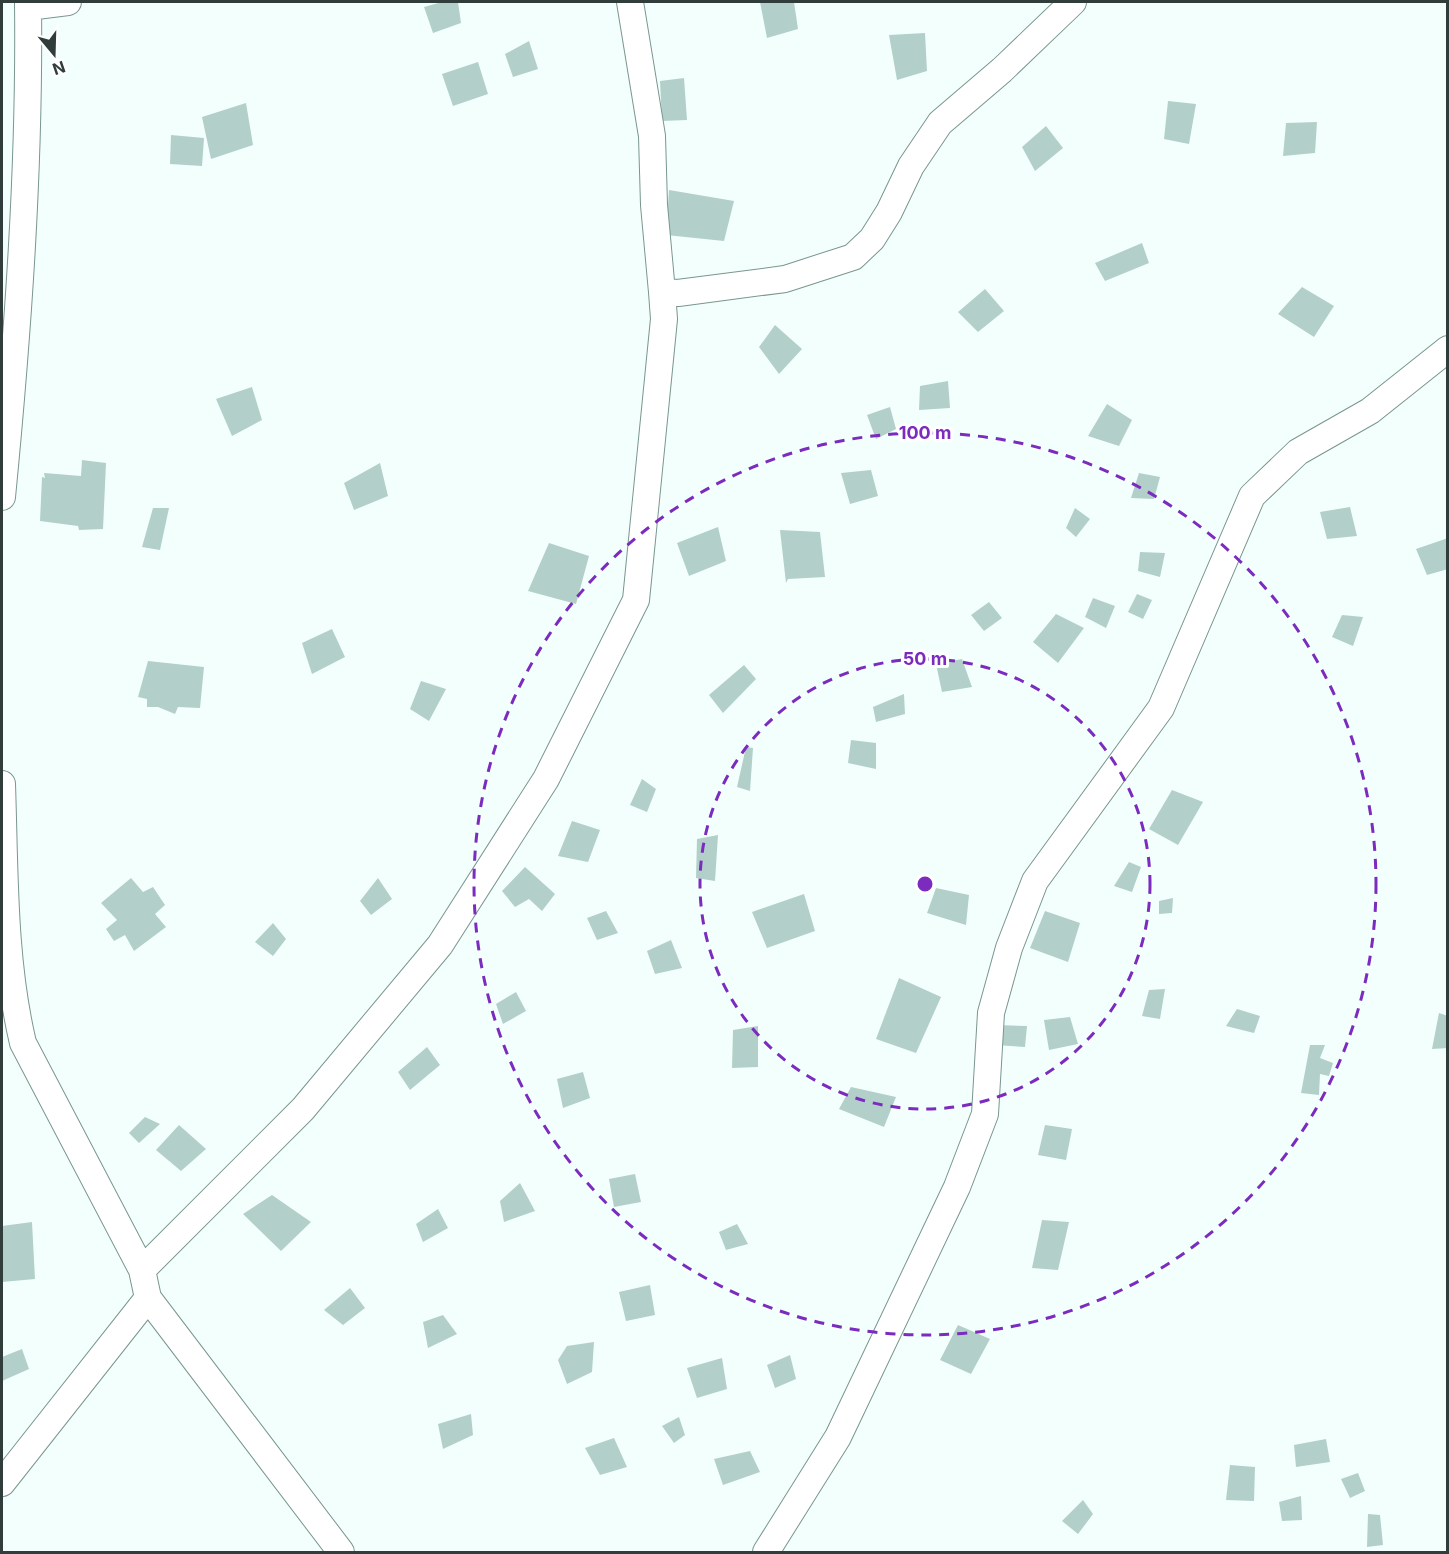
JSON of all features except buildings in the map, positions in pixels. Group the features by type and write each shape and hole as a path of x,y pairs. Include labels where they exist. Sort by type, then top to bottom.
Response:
{"street":[{"path":"2,497 12,386 25,173 28,4 68,2"},
{"path":"142,1270 303,1109 440,945 546,779 636,600 664,319 654,205 652,136 630,2"},
{"path":"663,292 678,293 785,279 853,257 872,239 889,212 911,166 940,123 1002,70 1073,2"},
{"path":"766,1552 838,1437 957,1187 985,1114 991,1013 1009,948 1035,881 1161,708 1252,496 1298,452 1370,411 1448,349"},
{"path":"2,784 9,957 15,1007 23,1043 142,1270 148,1298 340,1552"},
{"path":"2,1484 148,1298"}]}
